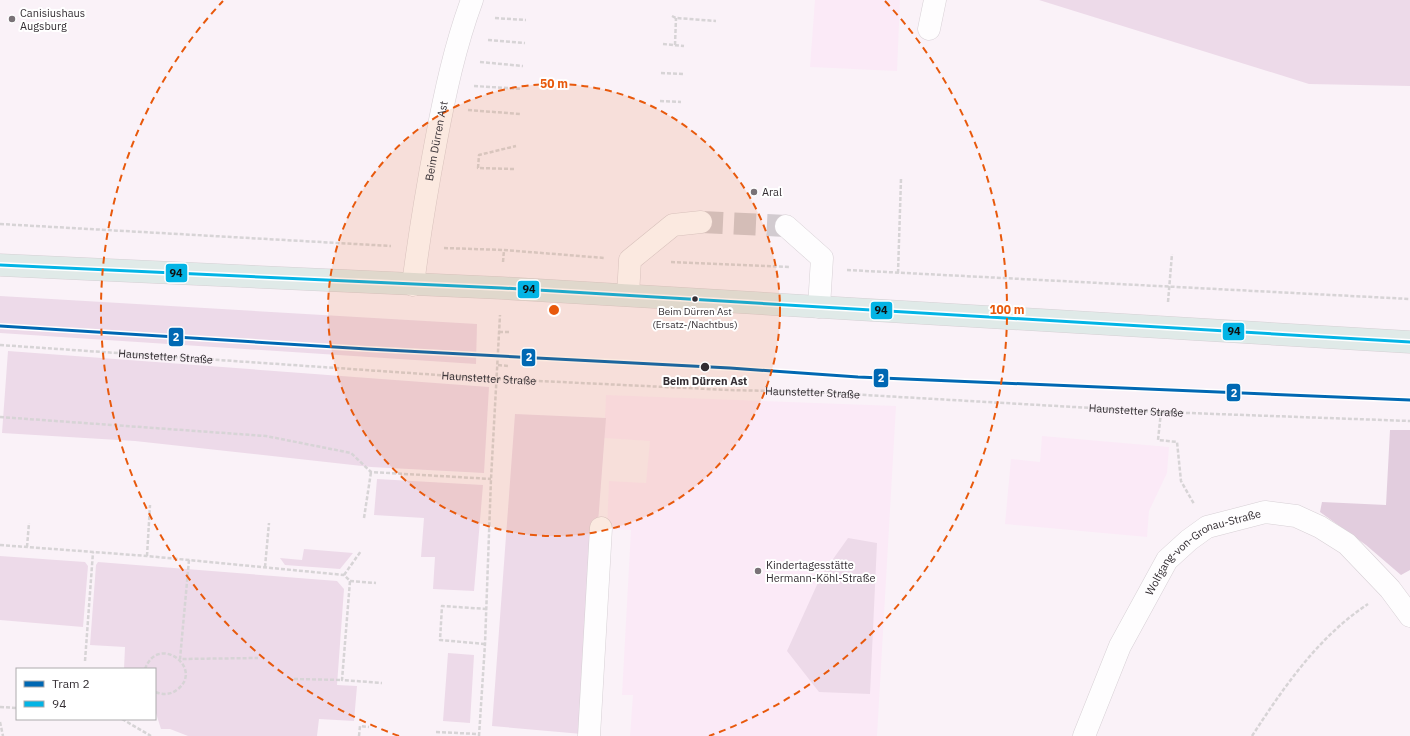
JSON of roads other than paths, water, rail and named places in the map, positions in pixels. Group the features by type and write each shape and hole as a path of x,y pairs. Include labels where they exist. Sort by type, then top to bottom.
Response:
{"main road":[{"path":"0,265 628,295 1410,342"}],"street":[{"name":"Beim Dürren Ast","path":"413,285 417,248 442,108 452,60 472,0"},
{"path":"929,29 936,0"},
{"path":"628,295 630,260 673,225 700,222"},
{"path":"786,226 822,258 819,307"},
{"name":"Wolfgang-von-Gronau-Straße","path":"1084,736 1120,646 1167,560 1189,540 1208,527 1265,512 1296,516 1348,544 1390,589 1410,616"},
{"path":"589,736 600,528"}],"tunnel":[{"path":"701,222 786,226"}],"tram line":[{"name":"2","path":"0,326 367,349 730,368 858,377 1410,400"}],"place":[{"name":"Canisiushaus Augsburg","path":"12,19"},
{"name":"Aral","path":"754,192"},
{"name":"Beim Dürren Ast (Ersatz-/Nachtbus)","path":"695,299"},
{"name":"Beim Dürren Ast","path":"705,367"},
{"name":"Kindertagesstätte Hermann-Köhl-Straße","path":"758,571"}]}
